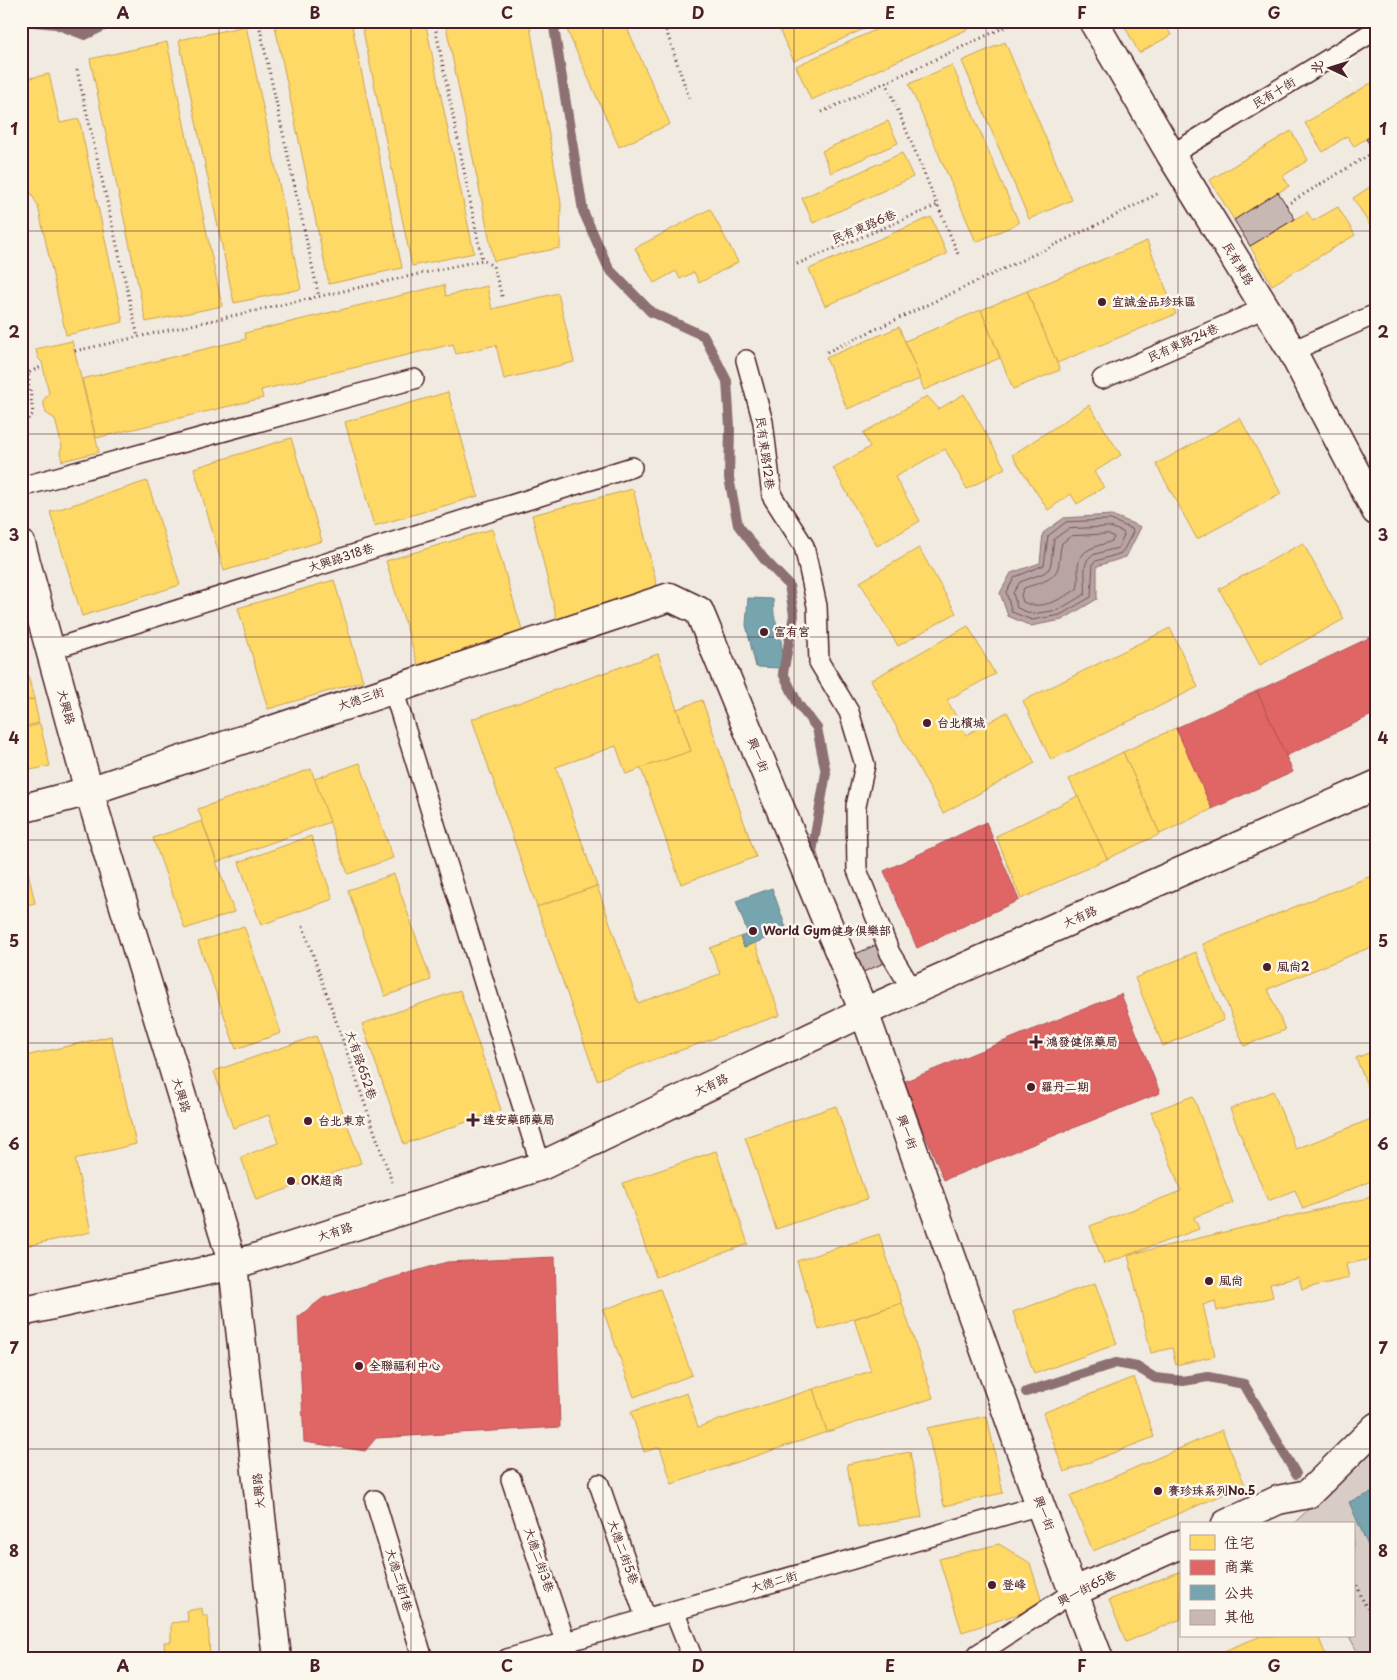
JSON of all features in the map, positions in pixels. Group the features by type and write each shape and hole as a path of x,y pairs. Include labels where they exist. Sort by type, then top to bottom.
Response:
{"street":[{"name":"民有東路","path":"1094,21 1171,155 1292,351 1376,511"},
{"name":"大興路","path":"21,544 89,791 233,1265 277,1659"},
{"name":"大德三街","path":"21,809 89,791 670,597 699,611"},
{"name":"興一街","path":"699,611 864,1012 1040,1505 1100,1659"},
{"name":"大有路","path":"21,1312 233,1265 541,1166 864,1012 1376,785"},
{"path":"1230,1522 1278,1500 1308,1494 1376,1428"},
{"name":"興一街65巷","path":"1075,1591 1180,1544"}],"lane":[{"name":"民有十街","path":"1171,155 1376,30"},
{"name":"民有東路24巷","path":"1102,379 1265,308"},
{"path":"1292,351 1376,314"},
{"name":"民有東路12巷","path":"746,360 762,422 772,496 804,546 817,606 819,662 849,712 865,765 856,806 857,870 890,953 913,991"},
{"path":"21,487 414,379"},
{"name":"大興路318巷","path":"50,650 632,467"},
{"path":"393,689 541,1166"},
{"name":"大德二街3巷","path":"511,1479 569,1650"},
{"name":"大德二街5巷","path":"599,1484 646,1619"},
{"name":"大德二街1巷","path":"375,1500 423,1659"},
{"name":"大德二街","path":"507,1659 569,1650 646,1619 1040,1505"},
{"name":"興一街65巷","path":"975,1659 978,1654 1075,1591"},
{"path":"674,1611 692,1659"}],"path":[{"path":"434,21 482,260"},
{"path":"663,21 689,98"},
{"path":"822,112 1018,21"},
{"path":"259,24 318,296"},
{"path":"77,70 138,336"},
{"path":"886,82 958,254"},
{"path":"1286,205 1374,152"},
{"name":"民有東路6巷","path":"797,264 938,205"},
{"path":"827,352 1130,209"},
{"path":"75,351 482,260 493,266 503,299"},
{"path":"21,426 33,414 28,373 43,366"},
{"name":"大有路652巷","path":"303,926 402,1210"},
{"path":"1354,1578 1364,1603 1376,1619"}],"shaded area":[{"path":"1376,1445 1376,1659 1361,1659 1350,1638 1354,1638 1354,1522 1295,1522"}],"water":[{"path":"1112,515 1141,527 1126,557 1097,566 1097,599 1062,620 1031,626 1008,616 1000,593 1011,573 1040,563 1043,533 1064,518"}],"building: 住宅":[{"path":"274,21 351,21 402,268 329,284"},
{"path":"361,21 425,21 474,253 412,266"},
{"path":"445,21 529,21 561,203 560,248 494,261"},
{"path":"563,21 624,21 670,124 619,147"},
{"path":"791,21 881,21 794,61 778,27"},
{"path":"895,21 986,21 811,100 796,66"},
{"path":"1122,21 1163,21 1171,35 1139,53"},
{"path":"246,26 301,289 234,303 179,40"},
{"path":"167,42 222,306 146,322 90,59"},
{"path":"1005,42 1072,200 1029,219 962,61"},
{"path":"952,65 1019,223 976,242 909,84"},
{"path":"49,74 60,123 79,119 123,322 66,335 38,206 21,174 21,80"},
{"path":"1376,80 1376,133 1354,146 1347,136 1323,152 1305,123"},
{"path":"888,121 898,143 831,173 822,151"},
{"path":"1291,131 1308,160 1283,176 1289,186 1234,220 1210,180"},
{"path":"902,153 913,177 813,223 802,198"},
{"path":"1376,183 1376,224 1371,227 1353,198"},
{"path":"1338,207 1355,235 1272,285 1250,246 1307,212 1313,221"},
{"path":"710,209 738,262 699,283 694,272 680,279 676,271 654,283 635,248"},
{"path":"931,217 947,254 825,306 809,269"},
{"name":"宜誠金品珍珠區","path":"1147,241 1176,314 1057,363 1027,291"},
{"path":"444,285 446,296 487,286 492,309 558,293 574,362 504,379 496,345 456,354 453,344 261,390 263,398 96,438 82,379 246,339 245,333"},
{"path":"1027,291 1060,370 1013,389 981,310"},
{"path":"981,310 1000,358 924,390 905,341"},
{"path":"899,327 920,379 847,409 826,358"},
{"path":"72,341 99,452 62,461 60,452 62,447 55,419 46,413 43,401 49,393 42,362 38,358 36,349"},
{"path":"448,392 478,496 374,526 345,422"},
{"path":"964,394 1005,468 967,489 945,449 895,477 920,521 877,546 833,468 870,447 863,433 927,396 939,409"},
{"path":"1089,405 1121,455 1094,472 1104,487 1077,504 1071,494 1048,510 1012,455"},
{"path":"1240,418 1281,494 1197,539 1156,464"},
{"path":"291,438 322,541 224,571 194,468"},
{"path":"147,481 180,585 82,616 50,512"},
{"path":"633,489 660,598 558,624 532,515"},
{"path":"492,529 523,633 418,665 386,561"},
{"path":"1303,543 1344,619 1260,665 1219,589"},
{"path":"919,548 956,613 898,646 860,582"},
{"path":"334,580 363,681 268,709 238,608"},
{"name":"台北檳城","path":"968,626 995,674 947,700 966,735 1007,712 1035,763 943,813 871,680"},
{"path":"1170,628 1198,687 1051,760 1023,701"},
{"path":"21,652 28,675 21,677"},
{"path":"658,654 691,751 626,774 616,746 556,767 597,886 537,907 472,719"},
{"path":"28,675 34,699 21,702 21,677"},
{"path":"34,699 39,723 21,727 21,702"},
{"path":"702,700 756,857 681,884 641,768 691,751 677,709"},
{"path":"40,724 50,766 21,772 21,729"},
{"path":"1176,728 1212,809 1160,834 1123,752"},
{"path":"1123,752 1160,834 1107,859 1069,779"},
{"path":"360,763 393,858 348,874 314,779"},
{"path":"311,769 330,822 217,862 198,809"},
{"path":"1078,796 1107,859 1021,899 996,836"},
{"path":"202,821 234,912 185,929 153,838"},
{"path":"311,836 333,899 261,925 239,862"},
{"path":"26,863 35,903 21,906 21,864"},
{"path":"394,874 431,980 385,996 348,890"},
{"name":"風尚2","path":"1376,874 1376,945 1268,989 1285,1030 1244,1046 1203,944"},
{"path":"597,886 638,1003 720,974 710,948 740,937 744,947 755,943 780,1015 597,1080 537,907"},
{"path":"244,926 281,1033 236,1049 198,942"},
{"path":"1196,952 1224,1020 1163,1046 1135,978"},
{"name":"台北東京","path":"460,990 501,1110 404,1144 362,1024"},
{"path":"111,1036 136,1144 75,1159 91,1232 21,1247 21,1125 23,1125 21,1115 21,1057"},
{"name":"台北東京","path":"316,1036 361,1163 256,1200 241,1157 278,1143 269,1115 233,1128 214,1071"},
{"path":"1376,1050 1376,1107 1356,1058"},
{"path":"1273,1091 1296,1149 1376,1117 1376,1179 1303,1209 1295,1190 1268,1201 1230,1109"},
{"path":"1193,1096 1233,1203 1194,1217 1199,1229 1104,1264 1090,1226 1181,1191 1151,1112"},
{"path":"836,1106 867,1199 776,1229 745,1137"},
{"path":"716,1151 748,1244 656,1277 623,1183"},
{"name":"風尚","path":"1376,1196 1376,1258 1346,1264 1349,1278 1302,1289 1299,1277 1270,1284 1273,1297 1217,1311 1215,1301 1203,1305 1215,1356 1176,1365 1172,1348 1151,1353 1128,1255"},
{"path":"879,1234 902,1303 819,1330 797,1261"},
{"path":"1095,1283 1117,1344 1034,1374 1013,1312"},
{"path":"660,1289 692,1375 634,1397 603,1310"},
{"path":"902,1303 933,1398 827,1432 813,1389 871,1371 854,1319"},
{"path":"1134,1377 1154,1437 1064,1472 1043,1413"},
{"path":"813,1389 827,1432 672,1484 660,1447 644,1452 631,1412 687,1393 698,1427"},
{"path":"987,1416 1003,1493 944,1506 927,1428"},
{"name":"賽珍珠系列No.5","path":"1222,1430 1245,1485 1093,1551 1070,1496"},
{"path":"910,1452 922,1517 858,1528 847,1464"},
{"name":"登峰","path":"999,1544 1030,1563 1043,1606 962,1632 939,1559"},
{"path":"1180,1571 1180,1619 1126,1642 1109,1600"},
{"path":"202,1608 203,1616 208,1616 210,1659 148,1659 165,1655 164,1642 171,1642 171,1623 188,1621 187,1611"},
{"path":"1256,1638 1319,1638 1327,1658 1204,1659"}],"building: 商業":[{"path":"1371,637 1376,648 1376,713 1286,756 1257,691"},
{"path":"1257,691 1293,772 1212,809 1176,728"},
{"path":"986,822 1019,900 917,948 884,871"},
{"name":"羅丹二期","path":"1121,994 1160,1093 944,1180 903,1082"},
{"path":"555,1257 560,1427 376,1438 365,1451 304,1442 298,1317 323,1298 447,1262"}],"building: 公共":[{"name":"富有宮","path":"748,598 773,599 774,615 781,639 783,668 756,667 746,625"},
{"path":"772,888 787,931 744,947 740,937 748,934 736,901"},
{"path":"1376,1491 1376,1564 1349,1502"}],"building: 其他":[{"path":"1376,133 1376,154 1366,139"},
{"path":"1278,192 1295,219 1250,246 1234,220"},
{"path":"876,945 884,963 861,973 853,955"}],"waterway":[{"path":"24,21 56,24 85,35 114,21"},
{"path":"553,21 583,211 609,269 651,312 704,336 727,381 730,427 729,478 738,525 764,559 789,585 794,615 783,673 798,704 817,728 826,773 812,852 815,862"},
{"path":"1026,1392 1116,1363 1137,1367 1155,1378 1183,1381 1208,1377 1244,1384 1296,1474"}],"place":[{"name":"宜誠金品珍珠區","path":"1102,302"},
{"name":"富有宮","path":"764,632"},
{"name":"台北檳城","path":"927,723"},
{"name":"World Gym健身俱樂部","path":"753,931"},
{"name":"風尚2","path":"1267,967"},
{"name":"鴻發健保藥局","path":"1036,1042"},
{"name":"羅丹二期","path":"1031,1087"},
{"name":"達安藥師藥局","path":"473,1120"},
{"name":"台北東京","path":"308,1121"},
{"name":"OK超商","path":"291,1181"},
{"name":"風尚","path":"1209,1281"},
{"name":"全聯福利中心","path":"359,1366"},
{"name":"賽珍珠系列No.5","path":"1158,1491"},
{"name":"登峰","path":"992,1585"}]}
